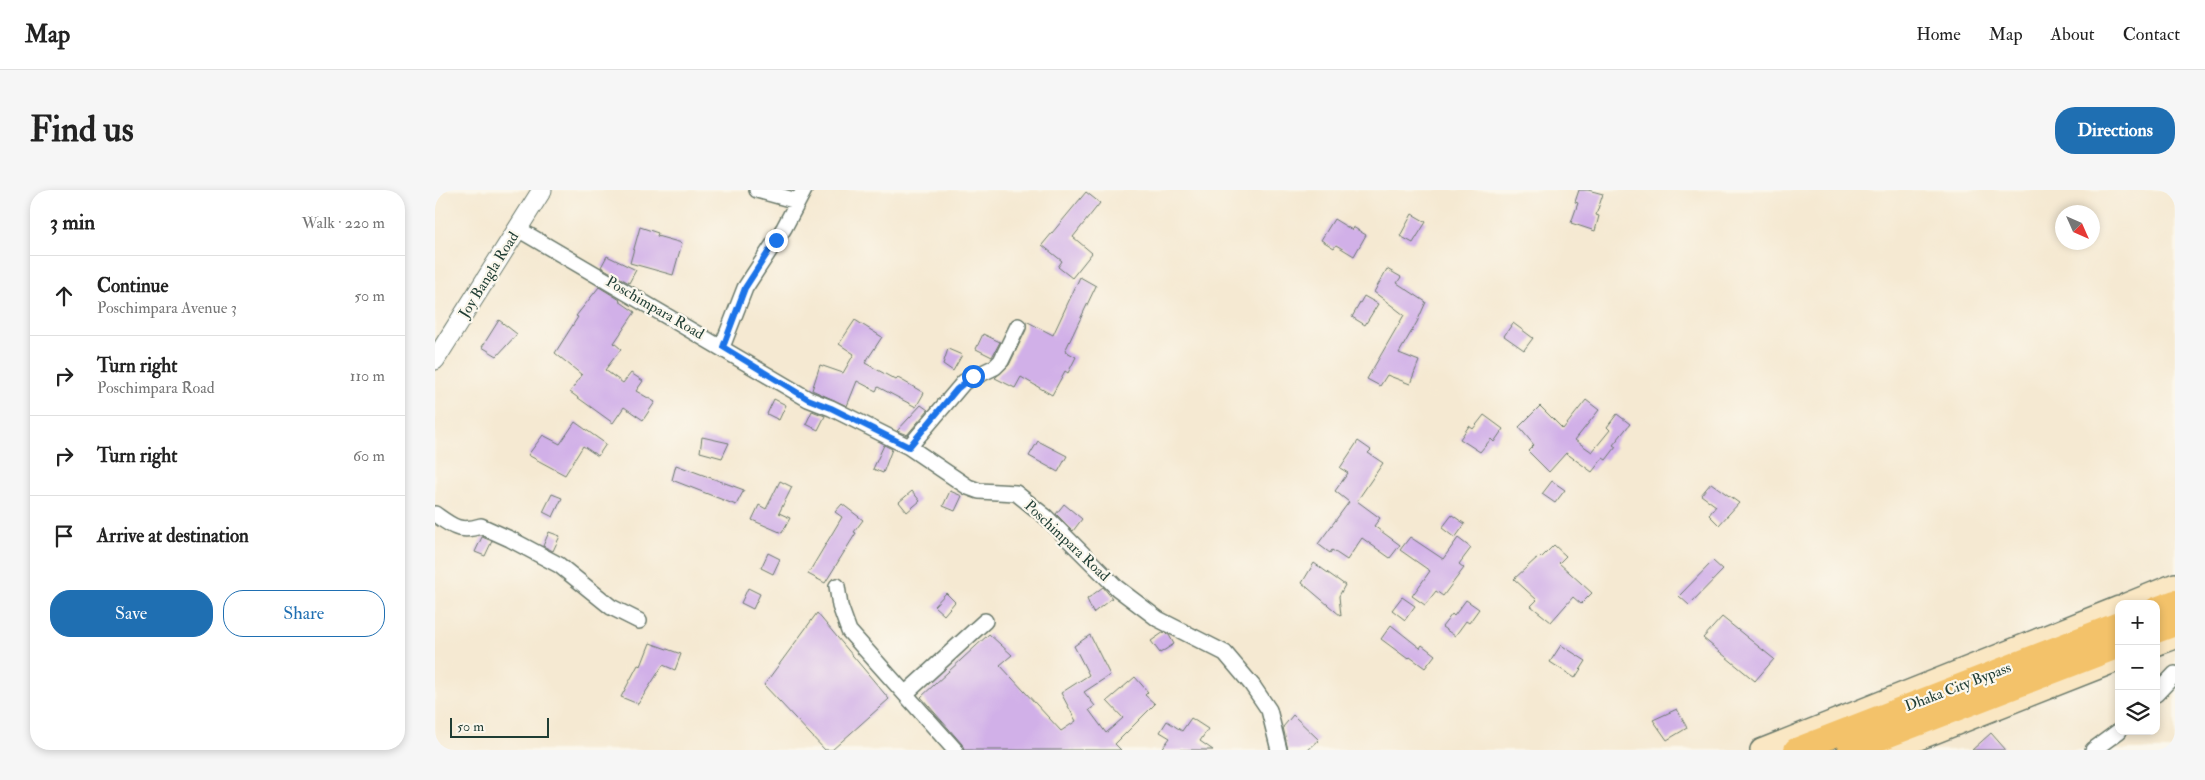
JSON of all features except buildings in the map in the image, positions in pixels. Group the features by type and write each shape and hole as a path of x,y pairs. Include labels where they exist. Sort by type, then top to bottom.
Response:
{"highway":[{"path":"2160,608 2175,602"},
{"path":"2160,630 2175,624"},
{"name":"Dhaka City Bypass","path":"1796,750 2115,626"},
{"name":"Dhaka City Bypass","path":"1850,750 2115,648"}],"main road":[{"path":"2136,600 2175,584"},
{"path":"1761,750 2115,609"},
{"path":"2160,644 2175,638"},
{"path":"1891,750 2115,662"}],"street":[{"name":"Joy Bangla Road","path":"435,360 543,190"},
{"path":"723,347 745,288 784,228 800,196 757,190"},
{"name":"Poschimpara Road","path":"518,229 723,347 808,399 831,408 909,447 967,487 979,491 1016,493 1046,517 1117,588 1158,619 1225,653 1252,685 1269,710 1279,750"},
{"path":"909,447 964,382 995,367 1001,362 1019,326"},
{"path":"435,514 455,528 468,530 481,526 543,556 559,565 611,607 639,621"},
{"path":"837,586 840,606 849,631 955,750"},
{"path":"905,694 985,620"},
{"path":"2160,690 2175,674"},
{"path":"2093,750 2115,734"}],"route":[{"path":"776,240 745,288 723,347 808,399 831,408 909,447 957,389 973,376"}]}
